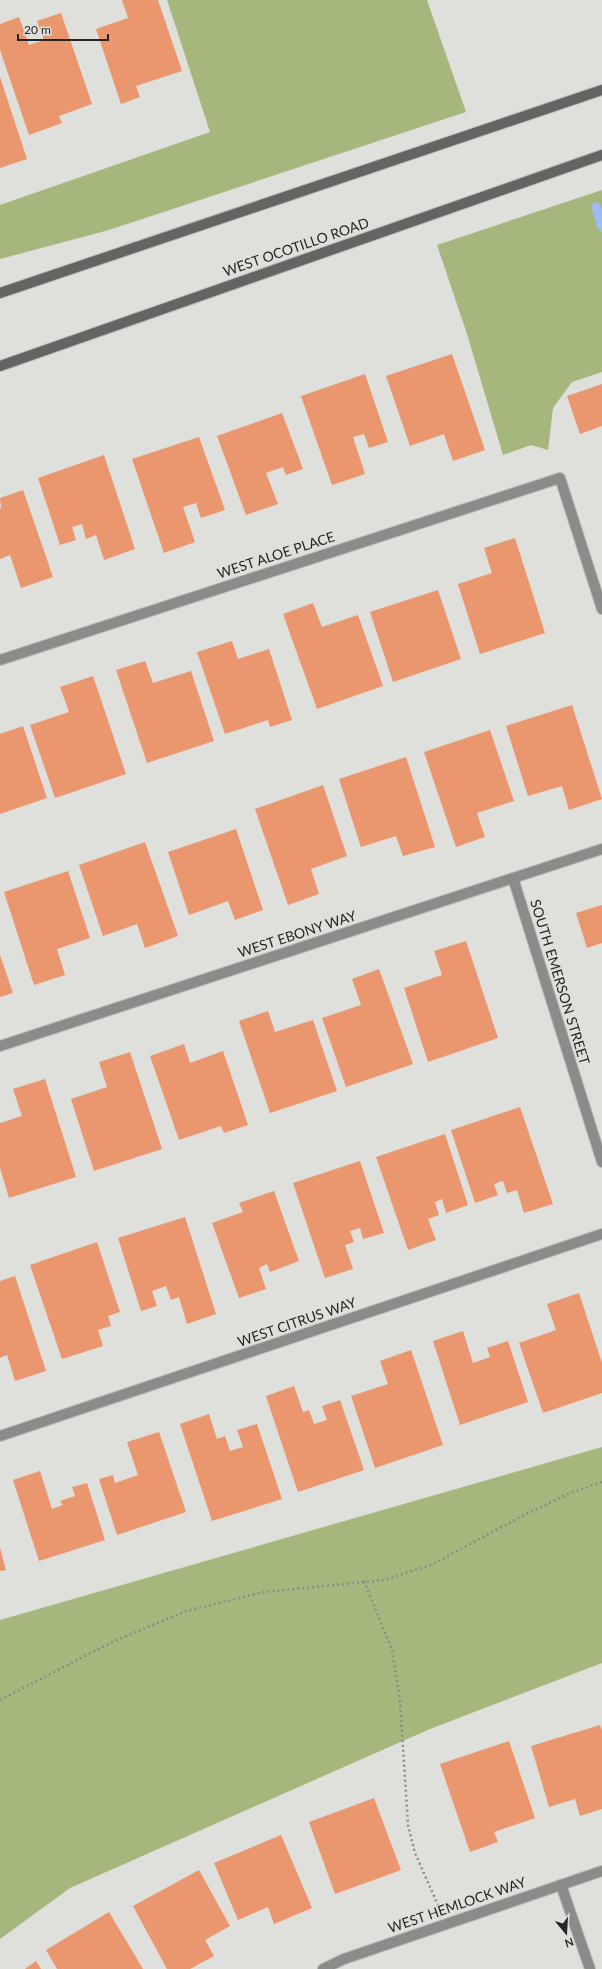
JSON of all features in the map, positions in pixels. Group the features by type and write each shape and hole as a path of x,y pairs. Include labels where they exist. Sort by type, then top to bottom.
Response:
{"main road":[{"path":"0,293 602,90"},
{"name":"WEST OCOTILLO ROAD","path":"0,366 602,155"}],"street":[{"name":"WEST ALOE PLACE","path":"0,660 560,478 602,609"},
{"name":"WEST EBONY WAY","path":"0,1046 602,849"},
{"name":"SOUTH EMERSON STREET","path":"513,878 602,1162"},
{"name":"WEST CITRUS WAY","path":"0,1436 602,1234"},
{"name":"WEST HEMLOCK WAY","path":"323,1969 344,1959 602,1871"},
{"path":"561,1885 590,1969"}],"path":[{"path":"0,1700 112,1642 186,1611 264,1592 385,1580 433,1564 524,1515 570,1493 602,1482"},
{"path":"364,1581 392,1650 400,1700 404,1782 408,1825 411,1839 415,1853 447,1924"}],"green space":[{"path":"167,0 427,0 466,112 109,230 0,259 0,205 210,132"},
{"path":"602,190 602,372 572,382 553,408 548,450 531,445 503,455 467,334 437,245"},
{"path":"602,1447 602,1663 430,1729 70,1888 0,1939 0,1620"}],"building":[{"path":"122,0 158,0 182,71 136,86 140,97 121,104 96,29 128,18"},
{"path":"61,13 92,104 59,116 62,123 29,135 0,50 0,24 19,17 29,45 44,40 37,21"},
{"path":"0,77 27,159 0,168"},
{"path":"452,354 485,450 453,461 444,434 410,446 386,376"},
{"path":"365,374 388,442 369,448 364,434 353,437 365,474 332,485 301,396"},
{"path":"602,384 602,426 580,434 567,396"},
{"path":"282,413 303,469 286,475 283,467 266,473 278,504 246,515 217,436"},
{"path":"199,437 225,510 201,518 196,503 183,507 195,542 164,553 132,459"},
{"path":"104,455 135,549 104,560 96,535 86,539 82,524 72,527 76,540 60,545 38,478"},
{"path":"23,490 53,577 21,588 10,555 0,559 0,498"},
{"path":"515,538 545,633 480,654 458,584 492,573 484,548"},
{"path":"438,590 461,659 393,682 370,612"},
{"path":"313,603 322,627 358,615 383,686 317,709 283,614"},
{"path":"232,641 238,659 269,649 292,720 270,727 268,720 225,734 197,652"},
{"path":"145,661 153,683 191,671 214,741 147,763 116,670"},
{"path":"93,676 126,774 55,798 30,725 69,712 60,687"},
{"path":"572,705 602,799 569,810 562,786 528,796 506,726"},
{"path":"23,726 47,798 0,814 0,734"},
{"path":"490,730 514,801 477,813 485,837 456,847 424,752"},
{"path":"406,757 435,847 403,856 396,836 361,847 339,779"},
{"path":"323,785 347,856 311,869 319,894 288,905 255,809"},
{"path":"236,829 263,910 235,920 228,901 189,915 168,852"},
{"path":"145,842 178,936 145,948 137,924 103,936 79,865"},
{"path":"68,871 90,938 57,949 65,975 34,985 4,892"},
{"path":"602,905 602,943 587,948 576,913"},
{"path":"466,941 498,1038 428,1062 404,988 442,975 434,951"},
{"path":"0,955 13,993 0,997"},
{"path":"379,969 413,1064 346,1087 322,1018 361,1005 352,979"},
{"path":"268,1011 275,1032 313,1020 337,1091 270,1113 239,1021"},
{"path":"184,1044 190,1063 223,1051 248,1125 224,1133 221,1126 179,1140 150,1056"},
{"path":"130,1052 162,1149 94,1171 71,1099 107,1087 99,1062"},
{"path":"45,1079 76,1177 9,1198 0,1168 0,1123 22,1116 13,1089"},
{"path":"520,1107 553,1204 524,1213 517,1190 507,1193 503,1181 494,1184 498,1195 475,1203 451,1130"},
{"path":"445,1134 468,1205 446,1213 442,1199 435,1202 439,1215 428,1219 436,1240 408,1250 376,1157"},
{"path":"360,1161 384,1233 363,1239 360,1228 350,1231 354,1242 345,1245 353,1269 325,1278 293,1183"},
{"path":"274,1191 299,1261 270,1272 267,1264 259,1268 266,1289 239,1298 212,1223 243,1212 239,1203"},
{"path":"185,1217 216,1314 187,1324 179,1297 171,1300 166,1286 152,1291 157,1306 141,1311 118,1238"},
{"path":"97,1242 120,1312 108,1316 111,1326 98,1330 103,1346 62,1359 30,1265"},
{"path":"15,1276 46,1371 15,1381 7,1355 0,1358 0,1281"},
{"path":"579,1293 602,1363 602,1393 543,1413 519,1343 556,1330 547,1304"},
{"path":"463,1331 473,1363 490,1357 487,1348 508,1341 528,1402 460,1425 433,1341"},
{"path":"411,1350 443,1445 375,1468 351,1396 388,1384 380,1361"},
{"path":"294,1386 303,1412 309,1410 314,1424 327,1420 322,1406 340,1400 364,1470 298,1492 266,1396"},
{"path":"209,1414 217,1439 225,1436 230,1451 243,1447 237,1430 257,1424 282,1499 212,1521 180,1424"},
{"path":"159,1432 186,1512 117,1535 99,1479 113,1475 115,1483 138,1475 127,1442"},
{"path":"40,1471 52,1509 63,1505 60,1501 75,1496 72,1487 87,1483 105,1540 39,1561 13,1480"},
{"path":"0,1548 6,1570 0,1571"},
{"path":"600,1725 602,1731 602,1809 580,1816 575,1799 549,1807 531,1746"},
{"path":"509,1741 535,1818 494,1832 498,1842 470,1852 440,1764"},
{"path":"374,1798 401,1870 335,1894 309,1822"},
{"path":"281,1835 312,1908 274,1924 268,1907 238,1920 214,1863"},
{"path":"199,1870 230,1926 205,1940 214,1956 190,1969 167,1969 133,1906"},
{"path":"109,1912 143,1969 57,1969 46,1950"},
{"path":"36,1961 41,1969 25,1969"}],"waterway":[{"path":"596,207 602,227"}]}
